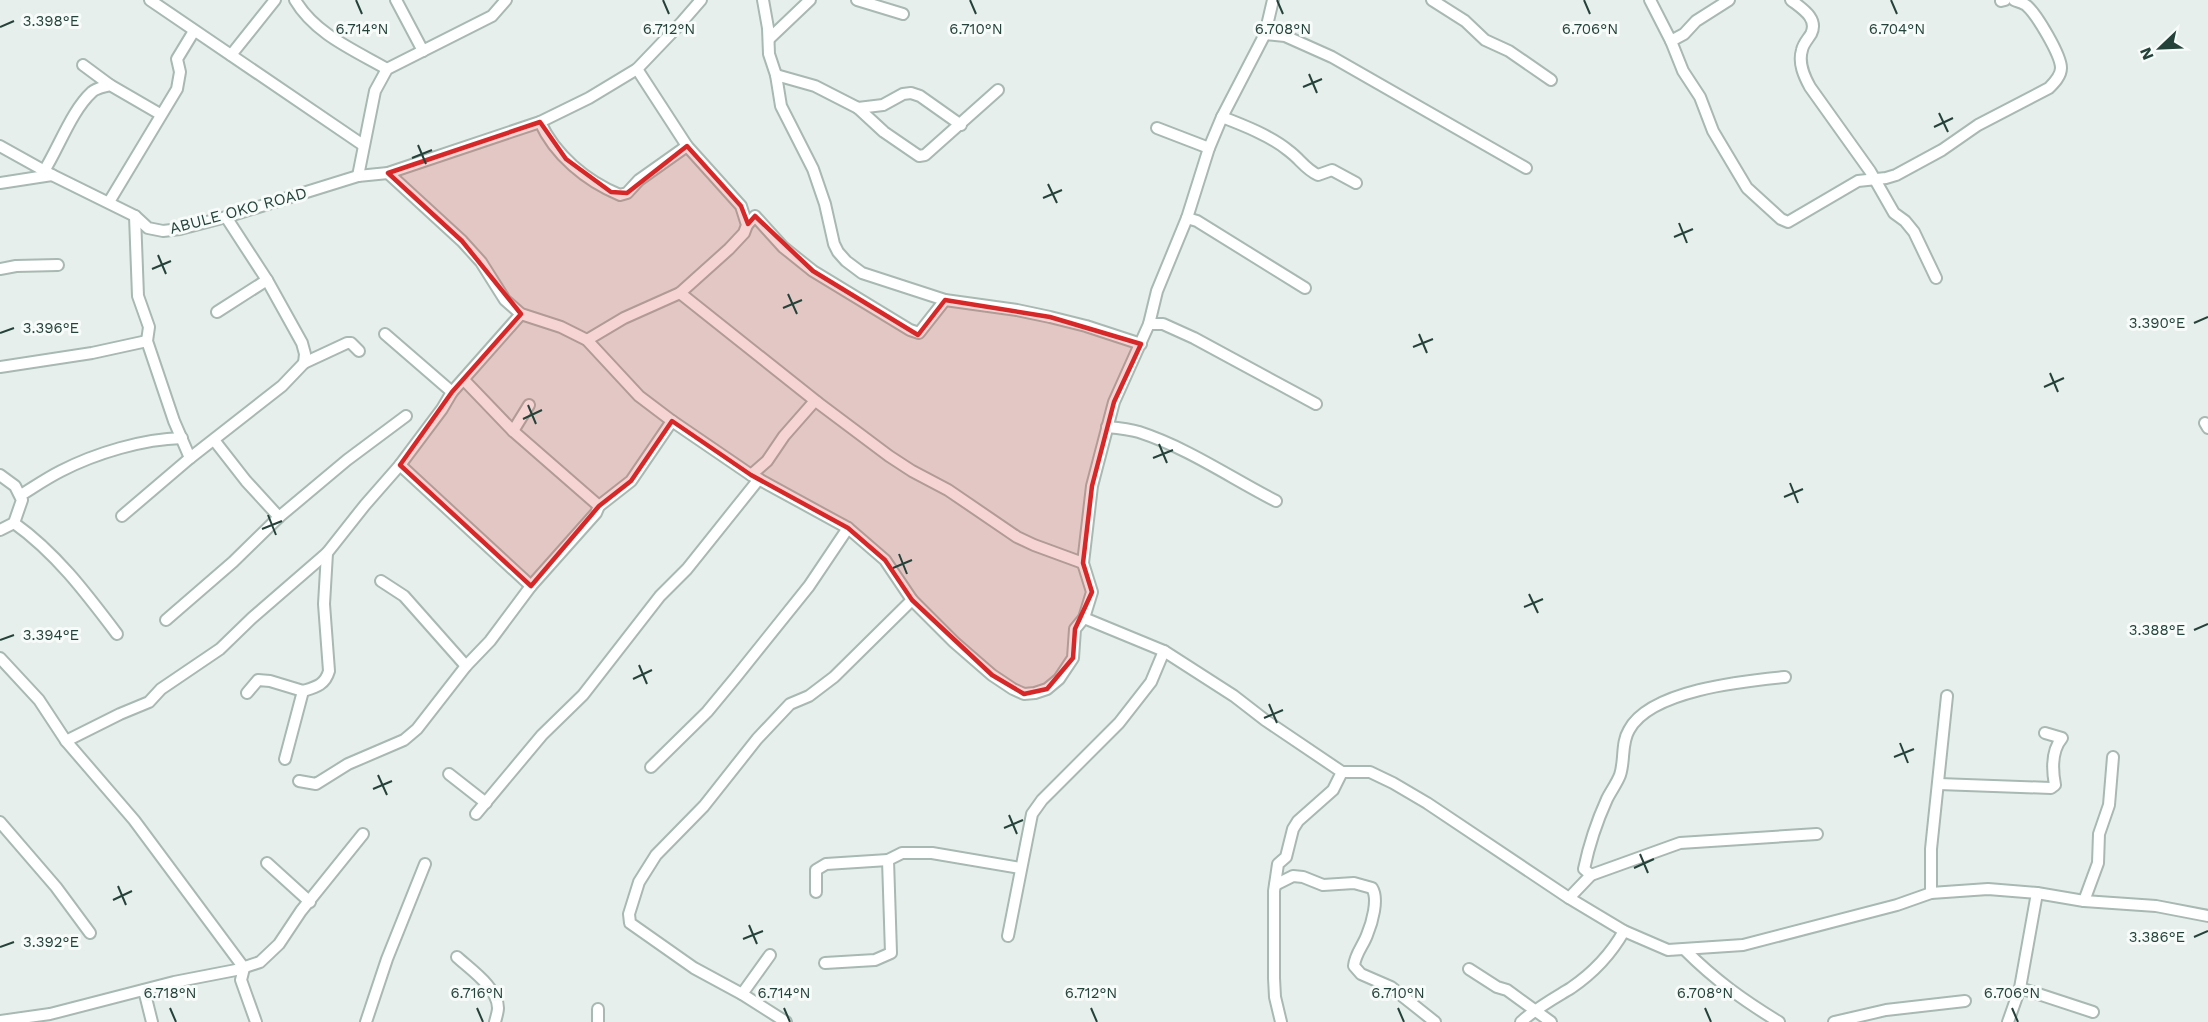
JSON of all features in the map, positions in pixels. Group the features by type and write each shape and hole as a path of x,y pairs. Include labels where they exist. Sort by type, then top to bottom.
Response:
{"street":[{"path":"150,0 363,145"},
{"path":"231,55 275,0"},
{"path":"295,0 302,12 319,29 387,69"},
{"path":"396,0 423,51"},
{"path":"358,177 375,91 387,69 492,16 506,0"},
{"name":"ABULE OKO ROAD","path":"0,146 48,173 135,216 148,228 163,231 180,229 358,177 388,173 540,122 589,98 638,69 701,0"},
{"path":"763,0 771,63 776,75 782,106 813,169 838,252 862,273 945,300 1028,312 1086,326 1141,344"},
{"path":"769,39 810,0"},
{"path":"857,0 903,14"},
{"path":"388,173 462,241 481,262 505,300 521,314 561,327 587,340 639,396 672,421 755,477 848,528 885,560 912,600 954,642 992,675 1024,694 1035,693 1047,689 1059,679 1073,658 1075,629 1084,618 1092,592 1083,563 1092,486 1114,402 1149,324 1157,291 1187,218 1209,148 1222,117 1265,33 1274,0"},
{"path":"1432,0 1465,21 1485,40 1509,51 1551,80"},
{"path":"1650,0 1683,71 1700,97 1713,131 1747,188 1781,219 1788,222 1858,181 1896,175 1942,150 1978,125 2049,88 2057,80 2061,69 2058,56 2035,16 2026,5 2014,0"},
{"path":"1671,41 1684,34 1696,21 1729,0"},
{"path":"1791,0 1809,15 1813,25 1800,57 1804,76 1874,179 1894,213 1914,232 1936,278"},
{"path":"109,202 177,89 180,72 177,59 194,31"},
{"path":"1265,33 1285,36 1332,57 1526,168"},
{"path":"83,65 110,86 160,114"},
{"path":"638,69 687,146 741,206 747,225"},
{"path":"776,75 815,86 858,108 884,132 919,156 926,155 998,90"},
{"path":"0,183 48,173 75,115 93,90 110,86"},
{"path":"858,108 883,105 903,94 911,93 920,96 961,125"},
{"path":"1222,117 1246,127 1289,151 1306,169 1318,175 1332,170 1356,183"},
{"path":"540,122 548,139 566,159 588,177 620,195 687,146"},
{"path":"1157,128 1209,148"},
{"path":"135,216 138,296 149,327 147,341 190,458"},
{"path":"587,340 624,318 680,293 729,249 744,233 747,225 755,216 783,247 813,271 910,330 919,333 945,300"},
{"path":"226,217 267,280 302,343 305,354 304,363"},
{"path":"1187,218 1197,221 1305,288"},
{"path":"0,269 16,266 58,265"},
{"path":"217,312 267,280"},
{"path":"680,293 889,456 948,490 1017,537 1034,546 1083,563"},
{"path":"66,741 110,718 149,702 161,689 220,649 327,553 400,465 442,410 452,392 521,314"},
{"path":"1149,324 1162,324 1194,338 1316,405"},
{"path":"385,334 452,392"},
{"path":"0,367 92,353 147,341"},
{"path":"122,516 190,458 282,386 304,363 347,343 359,351"},
{"path":"464,380 513,430 599,506"},
{"path":"477,814 542,735 583,695 660,596 687,569 784,436 813,403 817,402"},
{"path":"513,430 529,405"},
{"path":"166,620 233,562 279,517 347,460 406,416"},
{"path":"299,781 316,784 348,764 404,740 417,729 466,666 490,641 531,586 596,513 599,506 631,481 672,421"},
{"path":"1107,427 1137,432 1165,442 1224,471 1276,501"},
{"path":"21,495 61,471 108,452 160,438 182,438"},
{"path":"214,440 246,481 279,517"},
{"path":"400,465 531,586"},
{"path":"0,475 15,486 21,495 21,506 14,523 0,530"},
{"path":"14,523 39,541 77,581 117,634"},
{"path":"651,767 707,712 736,677 809,586 848,528"},
{"path":"247,693 258,680 270,681 303,691 320,685 327,679 329,671 324,604 327,553"},
{"path":"381,581 404,596 466,666"},
{"path":"786,1022 742,994 694,968 630,923 629,914 639,882 656,855 704,806 736,762 790,704 809,696 834,677 912,600"},
{"path":"1084,618 1164,651 1234,696 1342,772 1370,772 1393,783 1427,803 1569,898 1624,931 1668,950 1743,945 1897,905 1930,893 1988,889 2037,893 2084,901 2156,906 2208,916"},
{"path":"1008,936 1032,814 1119,723 1151,682 1164,651"},
{"path":"0,658 39,700 66,741 134,820 244,968"},
{"path":"1591,875 1584,869 1588,849 1607,799 1621,774 1625,737 1630,727 1645,711 1682,695 1731,683 1785,677"},
{"path":"285,759 303,691"},
{"path":"1930,893 1931,849 1947,696"},
{"path":"1939,784 2051,788 2055,785 2053,760 2056,745 2062,738 2045,733"},
{"path":"2084,901 2098,863 2099,834 2109,805 2113,757"},
{"path":"1281,1022 1275,997 1274,978 1275,885 1278,864 1286,857 1293,829 1298,821 1333,790 1342,772"},
{"path":"448,774 486,803"},
{"path":"0,822 56,887 90,933"},
{"path":"0,1021 50,1018 144,990 244,968 260,962 279,944 301,911 363,834"},
{"path":"1569,898 1591,875 1680,843 1817,834"},
{"path":"816,892 816,870 826,864 888,860 902,853 932,853 1020,868"},
{"path":"825,963 875,960 891,953 888,860"},
{"path":"267,863 310,902"},
{"path":"366,1022 387,959 426,864"},
{"path":"1275,885 1293,876 1303,877 1323,885 1354,884 1372,888 1376,896 1370,928 1354,966 1361,974 1391,987 1435,1022"},
{"path":"2008,1022 2020,988 2037,893"},
{"path":"1521,1022 1534,1010 1573,986 1598,966 1613,950 1624,931"},
{"path":"1685,950 1709,974 1740,999 1779,1022"},
{"path":"742,994 770,955"},
{"path":"457,957 490,989 496,998 498,1008 495,1022"},
{"path":"244,968 241,980 256,1022"},
{"path":"1469,969 1497,987 1507,990 1551,1022"},
{"path":"2020,988 2093,1012"},
{"path":"144,990 152,1022"},
{"path":"1834,1022 1886,1010 1965,1001"},
{"path":"598,1009 598,1022"}],"highlighted area":[{"path":"540,122 566,159 611,192 627,193 687,146 741,206 748,224 755,216 813,271 918,335 945,300 1050,317 1141,344 1114,402 1092,486 1083,563 1092,592 1075,629 1073,658 1047,689 1024,694 992,675 912,600 885,560 848,528 751,475 672,421 631,481 599,506 531,586 400,465 452,392 521,314 462,241 388,173"}]}
